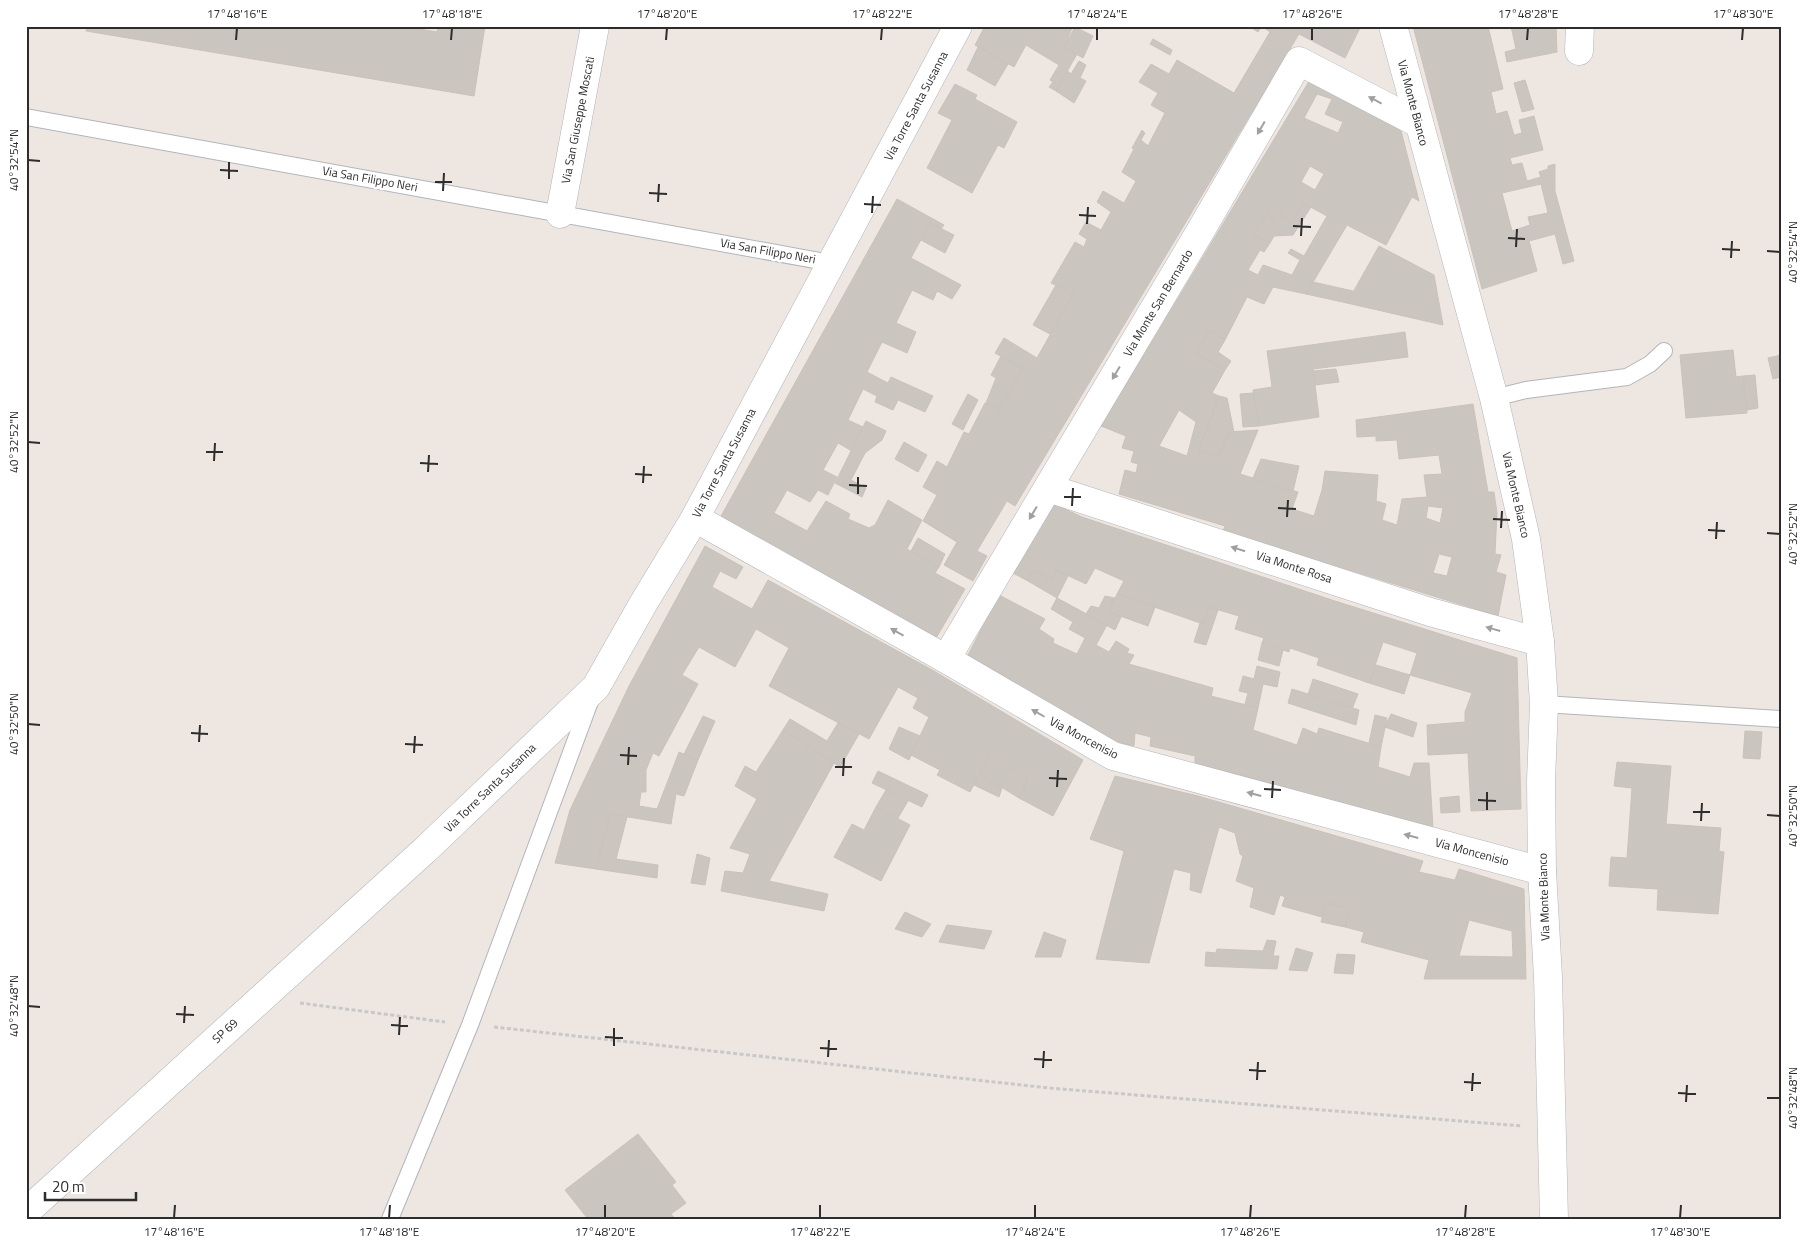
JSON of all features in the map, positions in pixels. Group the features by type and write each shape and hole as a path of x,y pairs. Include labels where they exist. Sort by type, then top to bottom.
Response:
{"street":[{"name":"Via San Giuseppe Moscati","path":"560,214 596,26"},
{"name":"Via Torre Santa Susanna","path":"425,850 596,687 695,518 958,26"},
{"name":"Via Monte Bianco","path":"1393,26 1494,398 1526,540 1540,642 1544,704 1541,781 1542,871 1548,977 1554,1219"},
{"name":"Via Monte San Bernardo","path":"946,659 1201,230 1299,61 1418,123"},
{"name":"Via Monte Rosa","path":"1048,488 1430,612 1540,642"},
{"name":"Via Moncenisio","path":"695,518 946,659 1113,756 1542,871"},
{"name":"SP 69","path":"26,1212 425,850"}],"lane":[{"name":"Via San Filippo Neri","path":"26,117 831,263"},
{"path":"1494,398 1526,390 1627,377 1650,364 1664,351"},
{"path":"390,1219 470,1025 596,687"},
{"path":"1544,704 1781,719"}],"path":[{"path":"262,998 470,1025 1049,1088 1514,1126 1551,1126"}],"building":[{"path":"87,26 402,26 437,32 438,26 485,26 474,96 86,31"},
{"path":"985,26 1073,26 1064,47 1077,54 1056,91 1049,87 1053,82 1050,80 1059,65 1026,45 1014,67 975,45"},
{"path":"1251,26 1262,26 1258,32"},
{"path":"1262,26 1361,26 1345,58 1299,34 1015,506 1007,501 977,551 987,556 973,581 944,565 957,542 923,521 937,495 923,487 937,461 947,467 964,432 969,434 985,403 1000,409 1023,369 995,353 1004,338 1037,358 1073,294 1051,283 1075,242 1084,247 1087,239 1079,234 1086,222 1101,230 1111,212 1097,202 1103,191 1124,203 1136,181 1122,172 1134,149 1132,148 1142,130 1145,133 1141,140 1148,146 1165,113 1151,105 1158,93 1139,82 1151,64 1169,74 1177,60 1234,93 1270,32"},
{"path":"1413,26 1488,26 1503,89 1491,92 1496,114 1507,111 1514,135 1522,133 1519,120 1534,116 1543,150 1510,158 1512,165 1522,163 1527,181 1541,177 1539,172 1555,164 1555,191 1574,261 1563,264 1555,234 1529,241 1537,271 1482,289","holes":["1541,184 1548,213 1528,217 1530,225 1512,231 1502,193"]},
{"path":"1511,26 1556,26 1557,52 1507,62 1505,52 1516,49"},
{"path":"1075,27 1093,36 1083,58 1064,47"},
{"path":"1153,39 1172,50 1170,55 1150,44"},
{"path":"978,47 1008,64 995,86 967,70"},
{"path":"1079,61 1086,65 1080,78 1086,81 1074,103 1056,91 1068,71 1071,74"},
{"path":"1311,78 1399,123 1419,201 1412,197 1386,245 1347,225 1306,294 1273,287 1264,304 1247,297 1225,340 1210,330 1195,353 1225,370 1212,393 1219,396 1199,451 1219,456 1228,432 1258,430 1240,474 1298,492 1292,509 1314,516 1322,490 1325,471 1378,475 1376,501 1386,504 1382,520 1397,525 1402,499 1427,497 1424,475 1442,474 1439,455 1399,459 1397,440 1376,441 1376,436 1357,437 1356,420 1473,404 1488,492 1494,492 1497,513 1495,554 1501,555 1496,572 1506,575 1498,616 1223,531 1225,526 1119,494 1125,470 1136,473 1138,464 1131,462 1134,451 1122,448 1126,436 1101,426","holes":["1317,94 1332,99 1325,114 1343,122 1338,133 1304,118","1310,166 1324,174 1315,190 1301,182","1303,203 1327,216 1304,256 1291,249 1288,253 1300,260 1292,275 1263,265 1258,275 1248,270 1260,250 1264,252 1270,243 1254,234 1267,215 1274,218 1278,213 1292,222","1179,410 1196,422 1187,456 1159,446","1428,506 1443,508 1440,523 1426,518","1439,554 1452,557 1447,576 1433,573"]},
{"path":"1525,80 1534,109 1522,112 1514,83"},
{"path":"955,84 977,95 975,99 1017,122 1004,148 998,145 972,193 927,168 952,120 938,113"},
{"path":"897,199 944,225 941,229 930,223 911,258 961,285 952,299 937,291 933,300 912,290 896,323 916,332 907,353 882,342 867,372 888,383 891,377 933,396 925,412 898,400 893,410 875,402 877,396 863,389 848,420 863,427 852,451 838,443 823,470 837,477 828,495 818,490 810,502 787,490 774,513 807,531 826,501 850,514 848,519 869,528 875,525 888,500 922,520 907,549 939,567 935,573 965,589 936,638 720,518"},
{"path":"1303,203 1311,207 1293,235 1274,236 1270,243 1254,234 1267,215 1274,218 1278,213 1292,222"},
{"path":"930,223 954,235 945,253 921,240"},
{"path":"1379,246 1434,275 1443,325 1347,303"},
{"path":"1313,282 1353,291 1347,303 1306,294"},
{"path":"1056,285 1073,294 1050,334 1033,325"},
{"path":"1210,330 1225,340 1218,352 1231,361 1225,370 1195,353"},
{"path":"1405,332 1408,357 1313,369 1319,417 1259,426 1253,390 1272,387 1267,351"},
{"path":"1733,350 1736,377 1743,376 1747,413 1686,418 1680,355"},
{"path":"1781,355 1781,377 1773,379 1768,358"},
{"path":"1001,356 1023,369 1000,409 986,403 996,378 991,375"},
{"path":"1336,369 1339,382 1315,385 1313,371"},
{"path":"1755,375 1758,408 1747,410 1743,376"},
{"path":"1253,393 1259,426 1243,427 1240,394"},
{"path":"968,394 978,400 963,430 952,424"},
{"path":"1219,396 1227,398 1234,432 1228,432 1219,456 1199,451"},
{"path":"866,421 886,431 882,440 865,453 851,480 866,488 862,497 835,483"},
{"path":"904,442 927,455 918,472 895,459"},
{"path":"1261,459 1299,466 1293,491 1253,478"},
{"path":"1052,503 1082,517 1335,601 1517,658 1521,809 1471,811 1468,753 1428,755 1427,725 1465,722 1465,712 1472,693 1410,675 1417,653 1383,642 1369,683 1317,665 1319,658 1290,648 1289,652 1262,643 1264,638 1235,629 1239,616 1209,607 1203,624 1117,594 1124,581 1095,568 1086,584 1056,570 1052,580 1034,570 1028,581 1013,573"},
{"path":"918,538 945,554 939,567 911,551"},
{"path":"705,546 743,567 736,579 720,571 712,587 752,609 768,580 934,671 1083,760 1053,816 1019,798 1028,778 989,756 970,792 937,775 940,770 911,755 929,717 913,708 918,698 898,687 869,739 769,686 789,648 756,629 735,667 699,647 682,675 698,684 659,756 653,753 646,770 646,792 641,792 639,806 657,809 679,752 698,760 684,796 676,794 671,824 610,814 596,869 555,863 570,810 629,686"},
{"path":"1034,570 1052,580 1056,570 1068,576 1057,598 1028,581"},
{"path":"1117,594 1155,607 1148,626 1109,612"},
{"path":"999,595 1045,619 1039,629 1054,639 1053,643 1077,654 1085,638 1069,629 1073,622 1051,609 1057,598 1107,625 1096,645 1109,652 1116,641 1129,649 1127,653 1134,655 1129,664 1213,688 1211,696 1258,708 1253,730 1297,745 1303,728 1317,734 1319,728 1381,747 1378,767 1410,777 1414,763 1429,763 1433,828 1195,763 1195,756 1150,746 1151,737 1135,733 1134,746 1118,742 968,655"},
{"path":"1105,596 1115,598 1109,612 1121,617 1115,630 1086,614 1091,606 1099,608"},
{"path":"1209,607 1218,610 1206,645 1194,642 1200,623 1203,624"},
{"path":"1262,643 1283,650 1279,666 1258,660"},
{"path":"1376,665 1410,675 1404,694 1369,683"},
{"path":"1257,666 1280,672 1277,687 1263,684 1258,708 1245,704 1248,693 1239,691 1243,676 1254,679"},
{"path":"1313,679 1358,694 1352,709 1308,695"},
{"path":"1292,689 1359,710 1356,725 1288,703"},
{"path":"1391,714 1417,723 1413,737 1385,727"},
{"path":"1375,715 1387,718 1381,747 1369,743"},
{"path":"703,716 715,721 698,760 684,754"},
{"path":"790,719 827,741 838,723 859,734 840,767 783,730"},
{"path":"899,727 920,736 909,760 889,749"},
{"path":"783,730 834,763 769,881 828,894 824,911 721,891 725,871 743,873 750,854 730,848 757,799 735,786 745,766 756,772"},
{"path":"1745,731 1762,732 1760,759 1743,758"},
{"path":"989,756 1028,778 1019,798 980,774"},
{"path":"1617,762 1671,766 1666,824 1721,828 1719,851 1724,852 1718,914 1657,910 1658,889 1609,886 1611,857 1627,858 1632,788 1614,786"},
{"path":"878,771 928,795 922,807 872,783"},
{"path":"980,774 1002,788 999,797 974,785"},
{"path":"1115,776 1198,796 1423,861 1419,872 1455,880 1459,869 1524,889 1526,979 1424,979 1429,960 1361,942 1364,932 1345,927 1349,909 1326,903 1322,917 1282,906 1285,897 1280,895 1274,915 1250,907 1254,888 1236,881 1243,856 1240,854 1235,833 1219,827 1201,893 1190,890 1191,873 1174,869 1149,963 1096,959 1124,851 1090,839","holes":["1469,920 1512,931 1513,957 1459,956"]},
{"path":"886,790 908,801 898,818 876,807"},
{"path":"1459,796 1460,812 1441,813 1440,798"},
{"path":"876,807 910,825 881,881 834,857 852,824 864,830"},
{"path":"610,814 627,817 616,859 658,865 657,878 596,869"},
{"path":"697,854 710,858 705,885 691,883"},
{"path":"1326,903 1349,909 1345,927 1321,922"},
{"path":"905,912 931,924 922,937 895,929"},
{"path":"947,925 992,931 984,949 939,942"},
{"path":"1044,932 1066,940 1061,957 1035,957"},
{"path":"1267,940 1276,941 1273,956 1279,956 1277,969 1205,966 1206,952 1216,953 1217,949 1263,951"},
{"path":"1296,948 1313,953 1307,971 1289,970"},
{"path":"1337,954 1355,955 1353,974 1334,973"},
{"path":"638,1134 676,1182 672,1185 686,1203 671,1214 675,1219 588,1219 565,1190"}]}
